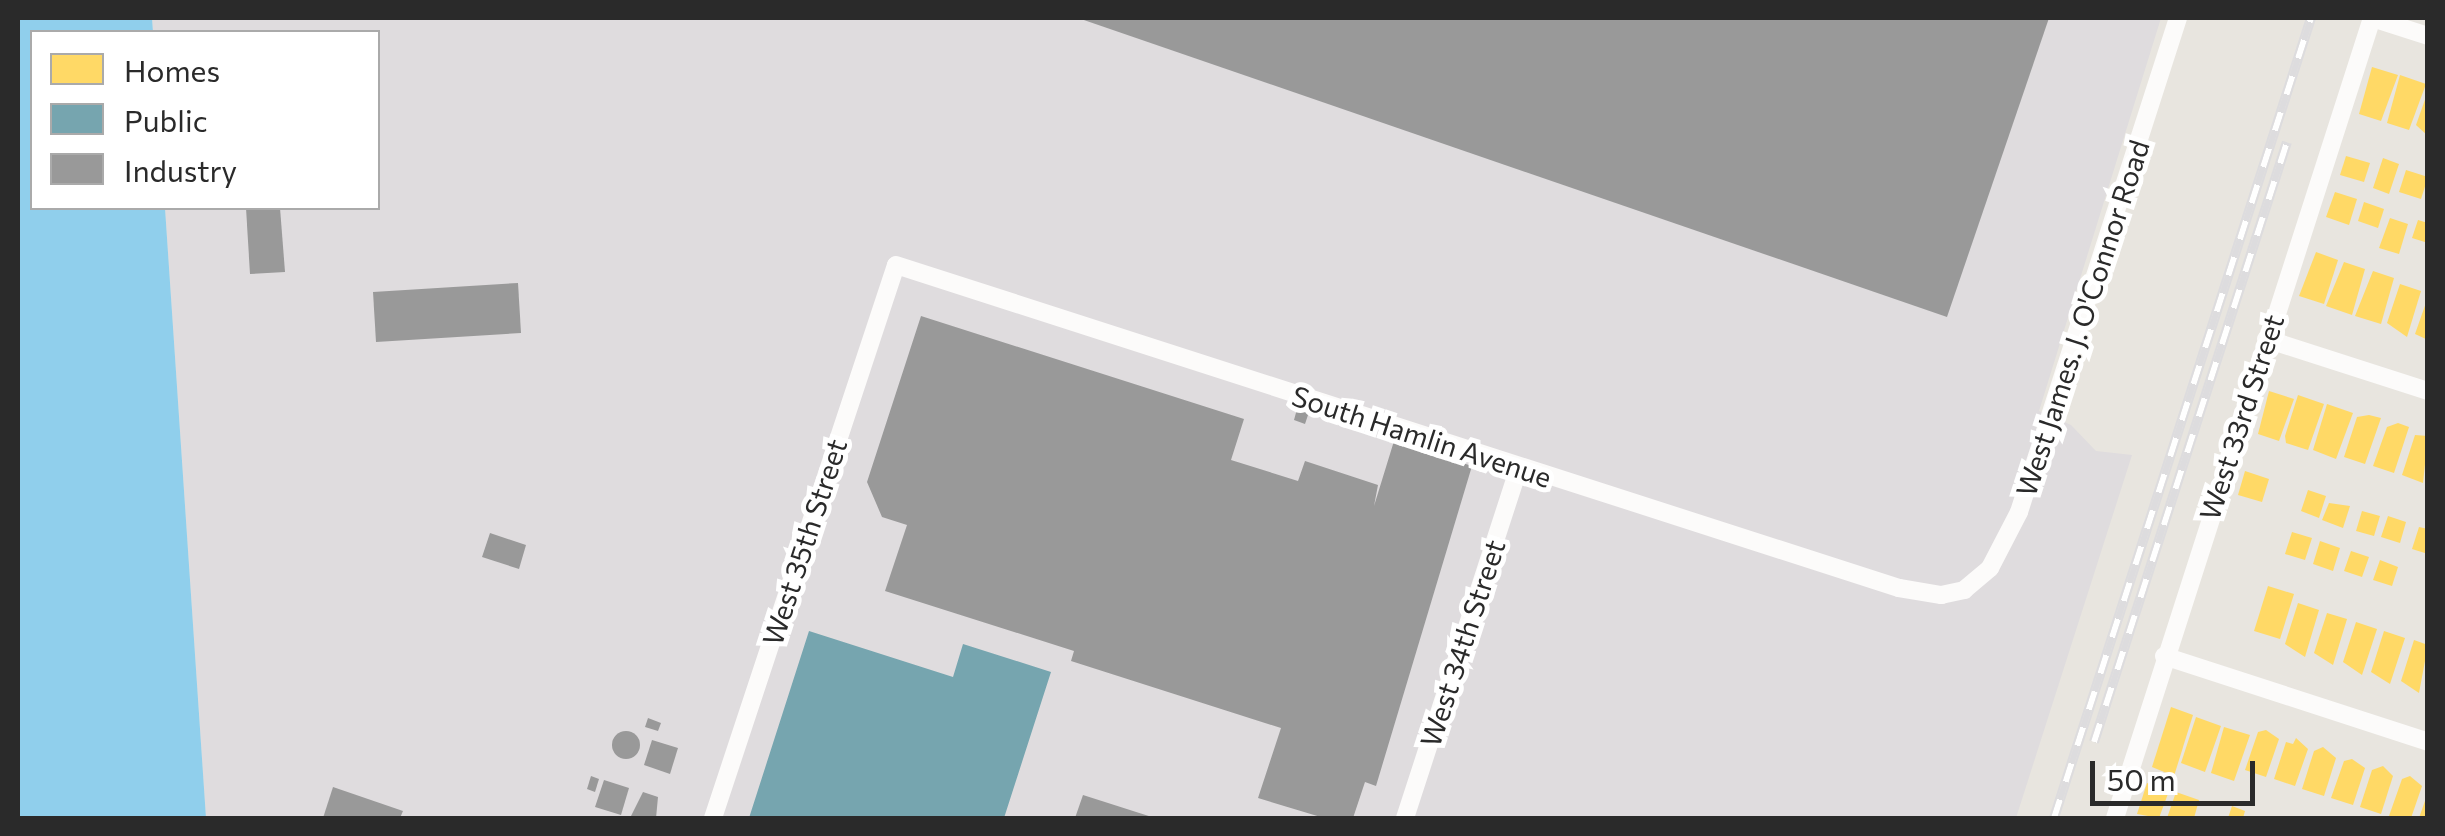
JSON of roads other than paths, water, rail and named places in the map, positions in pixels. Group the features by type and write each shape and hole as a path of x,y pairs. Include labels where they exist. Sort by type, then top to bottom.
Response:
{"street":[{"name":"West James. J. O'Connor Road","path":"1951,593 1990,568 2019,512 2178,18"},
{"path":"2372,18 2428,36"},
{"name":"West 33rd Street","path":"2115,818 2372,18"},
{"name":"South Hamlin Avenue","path":"896,265 1899,588 1951,593"},
{"name":"West 35th Street","path":"712,818 896,265"},
{"path":"2266,339 2428,391"},
{"name":"West 34th Street","path":"1404,818 1519,467"},
{"path":"2164,656 2428,742"}],"water":[{"path":"18,18 152,18 153,30 30,30 30,210 165,210 206,818 18,818"}],"railway":[{"path":"2054,818 2311,18"},
{"path":"2094,742 2287,142"}]}
